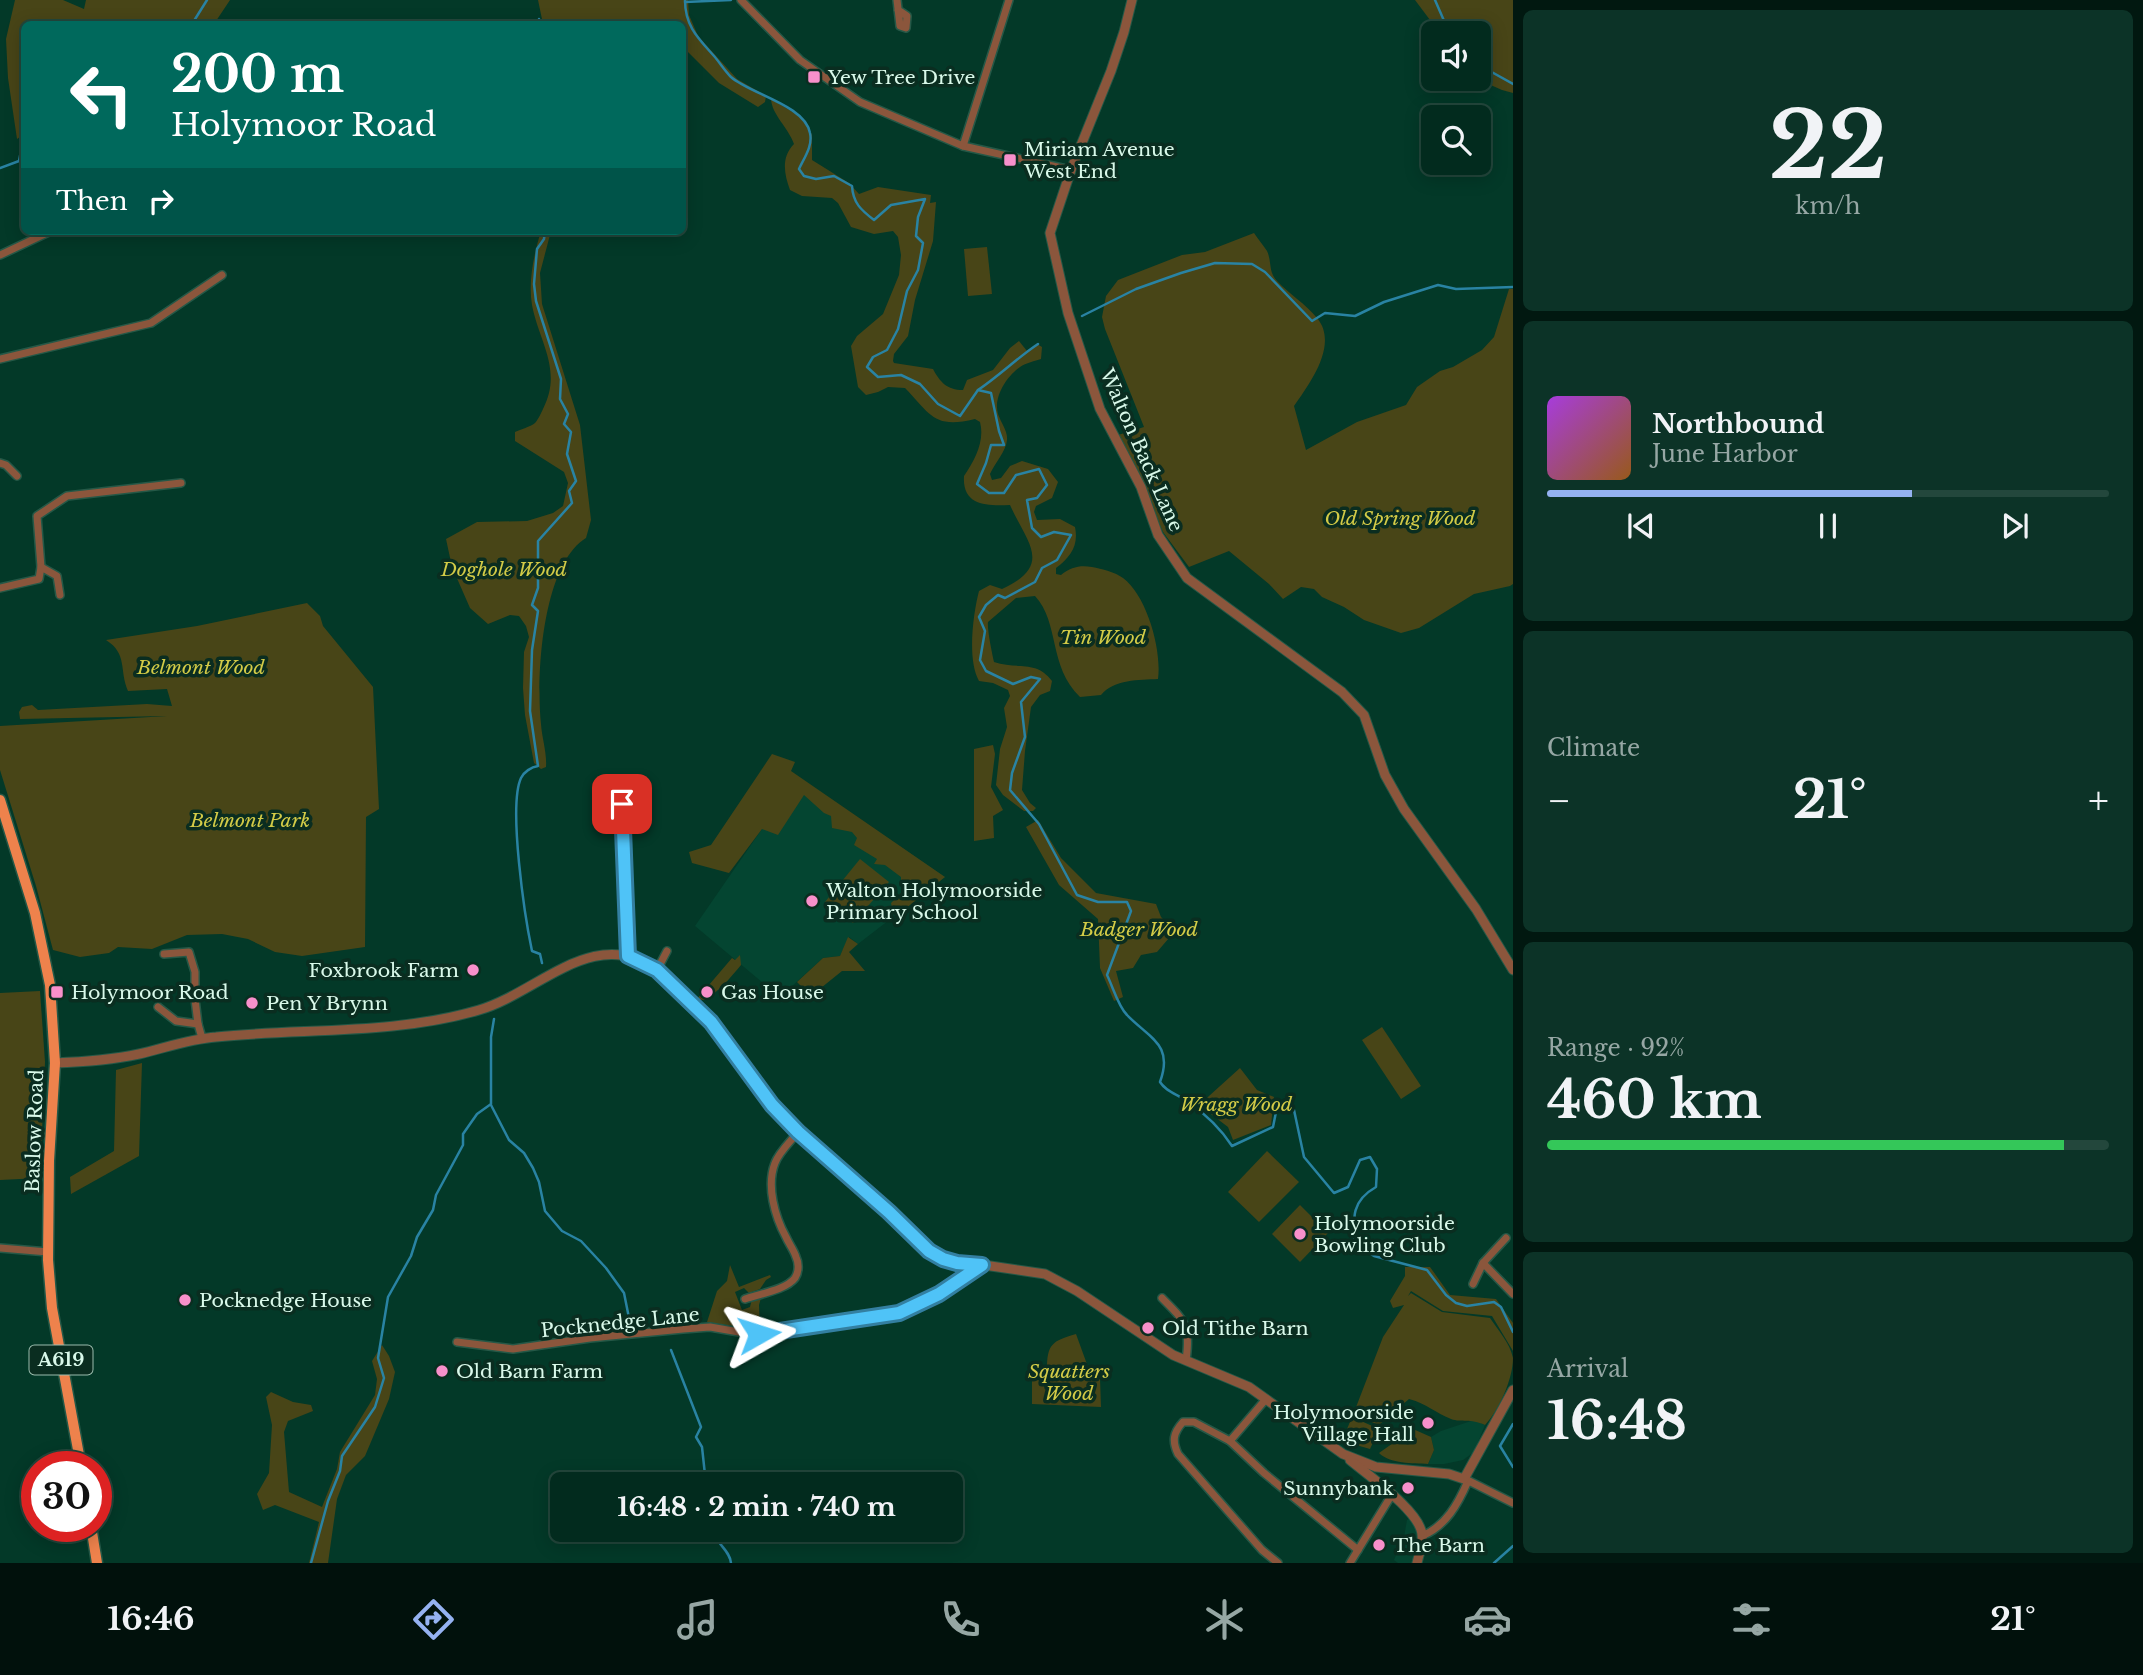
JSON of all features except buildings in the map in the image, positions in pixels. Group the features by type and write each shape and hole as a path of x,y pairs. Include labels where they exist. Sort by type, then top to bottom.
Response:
{"highway":[{"name":"Baslow Road","path":"0,800 35,913 45,955 52,1008 55,1063 49,1161 48,1252 52,1308 78,1451"},
{"path":"94,1542 97,1563"}],"street":[{"path":"741,0 800,61 860,102 963,145 1071,170"},
{"path":"897,0 898,10"},
{"path":"963,145 1009,0"},
{"name":"Walton Back Lane","path":"1132,0 1111,71 1071,170 1050,233 1068,313 1100,409 1141,487 1158,535 1187,579 1342,692 1364,715 1385,775 1401,804 1476,909 1512,968"},
{"path":"0,255 42,235"},
{"path":"0,359 151,323 222,275"},
{"path":"0,463 17,475"},
{"path":"0,588 39,579 41,567 37,516 67,496 181,483"},
{"path":"41,567 57,576 60,595"},
{"path":"621,788 628,956"},
{"path":"657,970 667,951"},
{"path":"164,954 189,952 195,972 198,1024 202,1038"},
{"path":"55,1063 104,1060 202,1038 341,1030 462,1015 502,1003 566,965 594,956 628,956 657,970 711,1022 772,1105 929,1251 950,1261 1045,1275 1077,1291 1174,1355 1249,1387 1343,1454 1405,1505 1419,1521 1422,1536 1418,1563"},
{"path":"158,1007 176,1021 198,1024"},
{"path":"745,1299 784,1285 794,1279 799,1270 775,1209 772,1180 775,1162 798,1132"},
{"path":"1473,1284 1483,1263 1506,1238"},
{"path":"0,1248 48,1252"},
{"path":"1483,1263 1513,1294"},
{"name":"Pocknedge Lane","path":"457,1342 513,1349 590,1338 710,1327 745,1333 783,1332 899,1313 939,1294 982,1265"},
{"path":"1162,1298 1183,1319 1188,1342 1185,1360"},
{"path":"1422,1536 1444,1522 1461,1499 1466,1480 1513,1390"},
{"path":"1230,1441 1266,1399"},
{"path":"1278,1563 1262,1550 1178,1454 1173,1443 1176,1430 1184,1422 1194,1422 1230,1441 1264,1473 1358,1550"},
{"path":"1343,1454 1376,1467 1450,1474 1513,1503"},
{"path":"1350,1563 1391,1496"}],"shaded area":[{"name":"Walton Holymoorside Primary School","path":"810,785 945,877 858,944 849,937 840,956 823,958 780,997 695,926 762,829"},
{"path":"1474,1420 1485,1425 1474,1452 1463,1460 1428,1464 1434,1450 1431,1437"},
{"path":"1411,1518 1416,1528 1417,1545 1412,1563 1398,1563 1394,1560 1404,1537 1407,1520"}],"green space":[{"path":"15,0 63,0 84,9 86,0 230,0 216,21 21,21 21,136 17,139 8,78 6,39"},
{"path":"538,0 688,0 689,15 698,36 737,79 766,96 765,102 758,107 719,83 686,50 686,21 542,21"},
{"path":"1415,0 1513,0 1513,93 1491,85 1491,21 1431,21"},
{"name":"Tin Wood","path":"771,99 803,118 812,135 812,160 849,183 859,194 878,187 931,195 930,203 936,202 933,241 915,300 908,336 894,354 894,363 933,369 945,384 953,389 963,390 967,380 993,370 1019,341 1027,351 1037,344 1042,347 1041,359 1025,364 1015,371 999,394 998,414 1007,440 990,474 992,480 1001,478 1010,466 1022,461 1048,469 1058,482 1052,498 1036,506 1034,512 1037,520 1060,519 1075,527 1076,534 1072,550 1056,568 1056,574 1061,575 1072,568 1084,566 1112,572 1132,586 1146,610 1158,654 1158,679 1127,681 1113,686 1101,695 1080,697 1063,672 1048,619 1035,596 1016,598 988,622 994,662 1032,667 1046,674 1052,681 1050,691 1040,695 1031,707 1022,790 1036,808 1033,811 1024,811 1003,795 996,785 1000,749 1007,727 1004,708 1010,696 1008,690 993,683 979,681 972,649 979,591 990,585 1002,589 1028,571 1032,562 1029,542 1010,505 978,502 972,499 964,486 964,476 978,450 980,422 975,419 961,422 942,421 928,412 905,388 888,387 866,395 858,387 851,346 857,336 883,314 899,275 901,255 898,237 893,231 874,234 851,227 838,203 832,198 802,196 790,190 785,160 794,144 774,110"},
{"name":"Old Spring Wood","path":"1254,233 1267,251 1274,278 1313,313 1323,328 1324,351 1320,363 1294,406 1306,450 1357,422 1406,405 1417,387 1440,371 1453,367 1482,350 1494,337 1509,289 1513,289 1513,584 1474,594 1419,628 1401,633 1364,620 1322,597 1314,589 1301,587 1283,599 1229,551 1189,567 1163,532 1118,435 1144,427 1105,329 1102,317 1106,296 1118,280 1182,255 1205,252"},
{"name":"Doghole Wood","path":"540,235 550,235 540,273 542,304 580,425 591,520 586,538 571,552 560,572 545,624 541,652 540,704 546,767 541,769 534,763 525,715 524,652 529,637 526,626 519,616 510,615 488,624 470,608 452,567 446,539 477,522 527,521 553,513 563,506 568,483 564,472 515,441 515,432 535,423 549,395 551,382 548,356 532,305 532,268"},
{"path":"987,247 992,294 968,296 964,249"},
{"name":"Belmont Park","path":"307,603 320,616 323,626 373,687 379,809 366,817 365,947 302,956 275,952 248,939 222,934 187,935 152,949 118,947 109,953 80,957 53,950 0,770 0,726 167,716 20,719 19,712 22,707 32,705 38,710 147,704 172,706 167,689 128,691 120,657 113,645 106,640 197,626"},
{"path":"993,745 995,754 991,787 1003,810 993,816 994,838 974,841 974,749"},
{"path":"772,754 795,762 791,771 945,877 900,913 892,908 891,903 901,893 901,877 885,865 874,864 877,859 854,845 857,838 852,832 832,828 831,816 804,795 778,835 762,829 729,873 692,863 689,852 711,845"},
{"name":"Badger Wood","path":"1038,820 1061,858 1096,893 1156,904 1161,917 1175,931 1157,952 1141,955 1133,968 1116,971 1123,997 1114,1001 1100,968 1098,919 1059,885 1026,827"},
{"path":"860,859 889,882 853,923 825,902"},
{"path":"848,937 858,944 849,952 865,971 842,971 811,996 797,982 823,958 840,956"},
{"path":"740,955 741,965 724,984 704,1000 697,999 732,958 735,960"},
{"path":"40,991 45,1062 40,1178 0,1180 0,993"},
{"path":"1382,1027 1421,1086 1401,1099 1362,1040"},
{"path":"142,1063 139,1156 71,1194 70,1177 114,1151 116,1070"},
{"name":"Wragg Wood","path":"1240,1068 1257,1090 1274,1097 1271,1125 1233,1140 1228,1127 1199,1105"},
{"path":"1267,1151 1299,1182 1259,1222 1228,1192"},
{"name":"Holymoorside Bowling Club","path":"1300,1205 1328,1233 1300,1262 1272,1234"},
{"path":"730,1265 739,1287 770,1275 771,1277 760,1289 749,1293 744,1288 735,1292 742,1310 750,1307 752,1299 761,1298 760,1330 707,1322 717,1291 727,1281"},
{"path":"1405,1267 1430,1267 1450,1295 1496,1299 1513,1323 1513,1351 1492,1316 1443,1311 1411,1291 1408,1296 1411,1293 1442,1312 1490,1318 1507,1342 1513,1358 1511,1375 1500,1403 1485,1425 1451,1419 1409,1399 1379,1425 1353,1415 1383,1337 1404,1305 1393,1308 1390,1301 1405,1276"},
{"name":"Squatters Wood","path":"1076,1334 1092,1378 1100,1378 1101,1407 1032,1404 1032,1372 1047,1370 1048,1354 1052,1345"},
{"path":"382,1345 395,1372 389,1399 365,1456 346,1475 337,1499 328,1563 309,1563 319,1522 275,1505 263,1510 257,1494 269,1473 272,1425 266,1397 271,1392 293,1402 311,1405 313,1411 288,1421 284,1432 289,1492 322,1507 337,1469 340,1452 375,1395 377,1379 372,1361"},
{"path":"1352,1417 1379,1429 1370,1449 1342,1441"},
{"path":"1413,1429 1431,1437 1434,1450 1428,1464 1395,1461 1379,1453"}],"waterway":[{"path":"194,21 207,0"},
{"path":"685,0 687,17 694,31 731,77 788,107 806,123 810,143 799,169 804,176 816,179 834,176 852,186 858,206 874,220 891,205 925,199 918,217 916,236 923,243 918,270 907,291 898,329 887,350 873,357 867,367 878,377 901,375 920,384 938,404 960,416 978,390 991,393 1004,445 991,445 977,484 989,493 1004,493 1016,475 1039,469 1047,485 1037,498 1027,500 1032,528 1041,537 1054,532 1071,535 1057,560 1042,568 1035,582 1005,598 998,595 986,605 979,617 985,631 980,660 986,671 1013,684 1031,677 1040,679 1021,702 1025,737 1012,773 1010,790 1039,824 1077,895 1098,902 1127,902 1131,911 1107,975 1124,1011 1162,1050 1164,1069 1160,1082 1206,1116 1232,1146 1273,1127 1278,1102 1294,1110 1304,1157 1334,1193 1348,1187 1360,1160 1370,1157 1377,1169 1376,1187 1362,1198 1355,1211 1355,1244 1374,1256 1427,1270 1446,1295 1456,1303 1467,1306 1494,1302 1501,1307 1513,1332"},
{"path":"685,2 731,0"},
{"path":"1435,0 1444,21"},
{"path":"1491,72 1513,84"},
{"path":"0,168 19,161 21,151"},
{"path":"542,963 540,954 532,951 526,914 517,836 517,792 522,776 538,766 530,711 532,650 538,611 532,605 538,588 538,541 572,503 569,491 576,481 567,454 571,432 564,424 568,414 560,399 561,379 536,301 534,284 537,249 544,235"},
{"path":"1082,316 1136,289 1215,263 1252,264 1265,272 1312,321 1325,313 1355,316 1384,302 1438,285 1456,289 1513,287"},
{"path":"978,390 1038,344"},
{"path":"311,1563 328,1501 340,1471 342,1456 375,1407 384,1378 378,1358 388,1297 411,1256 417,1237 433,1210 436,1195 463,1145 463,1134 477,1114 491,1104 491,1037 494,1019"},
{"path":"491,1105 509,1140 524,1153 533,1168 545,1211 562,1231 581,1241 606,1268 624,1293 629,1318"},
{"path":"671,1350 701,1427 696,1437 702,1447 705,1472"},
{"path":"1513,1424 1500,1446 1513,1467"},
{"path":"719,1542 731,1563"},
{"path":"1494,1563 1513,1546"}],"place":[{"name":"Yew Tree Drive","path":"814,77"},
{"name":"Miriam Avenue West End","path":"1010,160"},
{"name":"Walton Holymoorside Primary School","path":"812,901"},
{"name":"Foxbrook Farm","path":"473,970"},
{"name":"Holymoor Road","path":"57,992"},
{"name":"Gas House","path":"707,992"},
{"name":"Pen Y Brynn","path":"252,1003"},
{"name":"Holymoorside Bowling Club","path":"1300,1234"},
{"name":"Pocknedge House","path":"185,1300"},
{"name":"Old Tithe Barn","path":"1148,1328"},
{"name":"Old Barn Farm","path":"442,1371"},
{"name":"Holymoorside Village Hall","path":"1428,1423"},
{"name":"Sunnybank","path":"1408,1488"},
{"name":"The Barn","path":"1379,1545"}],"route":[{"path":"622,804 628,956 657,970 711,1022 772,1105 929,1251 957,1263 982,1265 939,1294 899,1313 759,1334"}],"park label":[{"name":"Belmont Wood","path":"201,667"}]}
